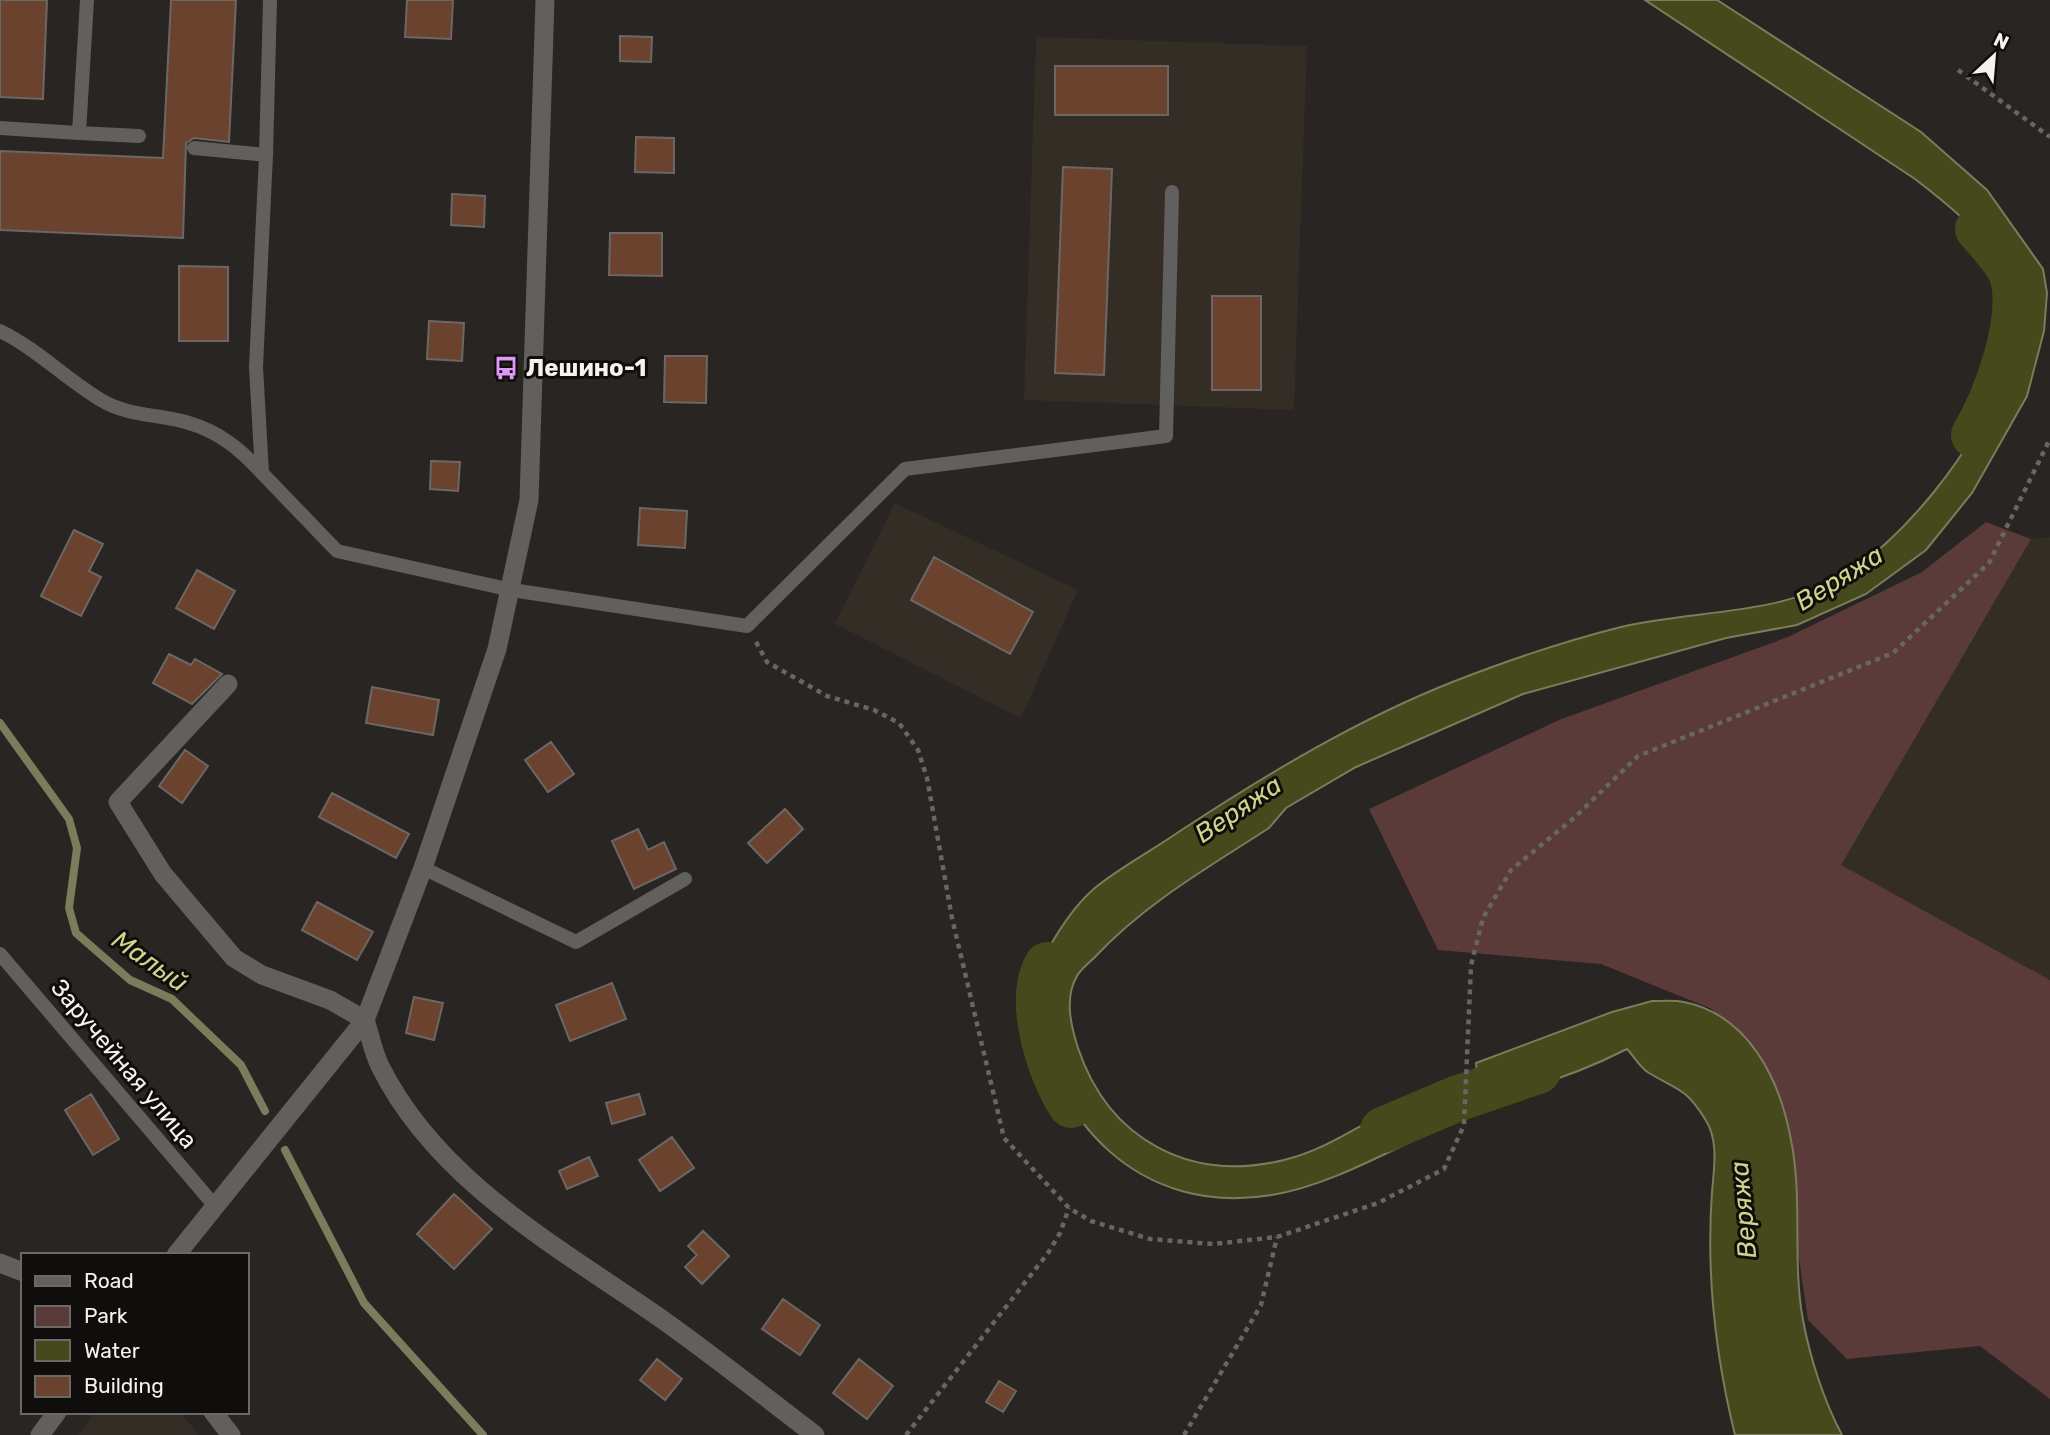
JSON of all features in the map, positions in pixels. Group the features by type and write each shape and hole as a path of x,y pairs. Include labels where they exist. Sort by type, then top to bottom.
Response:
{"street":[{"path":"178,1253 365,1020 423,867 497,649 512,590 529,500 545,0"},
{"path":"228,684 118,802 163,874 234,958 262,975 330,1000 365,1020 379,1064 410,1115 453,1165 493,1202 694,1341 815,1435"},
{"path":"0,1263 21,1271"},
{"path":"40,1435 56,1414"},
{"path":"215,1414 231,1435"}],"lane":[{"path":"79,132 87,0"},
{"path":"262,473 256,367 270,0"},
{"path":"0,128 139,136"},
{"path":"194,148 266,155"},
{"path":"0,331 26,344 103,401 151,418 187,422 236,446 337,551 512,590 747,626 905,469 1166,436 1172,192"},
{"path":"423,867 576,942 685,880"},
{"name":"Заручейная улица","path":"0,954 214,1205"}],"path":[{"path":"1958,70 2050,137"},
{"path":"747,626 767,662 827,696 874,710 900,723 918,750 927,778 952,918 1004,1138 1069,1208 1091,1221 1150,1239 1213,1244 1277,1237 1378,1203 1444,1169 1464,1125 1471,965 1483,918 1511,870 1574,818 1638,756 1893,653 1989,563 2050,439"},
{"path":"906,1435 1048,1253 1060,1233 1069,1208"},
{"path":"1184,1435 1261,1305 1277,1237"}],"shaded area":[{"path":"1036,37 1307,46 1294,410 1024,400"},
{"path":"895,503 1078,590 1021,718 835,624"},
{"path":"2050,537 2050,980 1840,865 2031,539"},
{"path":"94,1414 182,1414 199,1435 78,1435"}],"green space":[{"path":"1986,522 2031,539 1841,865 2050,980 2050,1399 1980,1346 1847,1359 1808,1320 1775,1095 1712,1009 1601,964 1438,950 1369,809 1559,720 1788,637 1922,572"}],"water":[{"path":"1645,0 1717,0 1921,132 1987,190 2043,269 2047,293 2044,331 2027,396 1972,493 1926,550 1866,594 1797,625 1726,638 1523,694 1356,767 1286,808 1269,828 1178,887 1114,938 1081,971 1073,985 1070,1012 1073,1031 1092,1080 1110,1108 1132,1130 1157,1147 1186,1159 1217,1165 1249,1166 1284,1160 1320,1147 1390,1110 1439,1091 1442,1127 1316,1184 1272,1195 1225,1198 1182,1191 1143,1175 1109,1151 1081,1120 1059,1084 1044,1042 1035,997 1039,969 1065,922 1086,896 1127,865 1280,769 1348,730 1419,696 1516,658 1600,632 1648,622 1759,606 1812,592 1837,580 1887,543 1935,491 1976,432 2002,376 2008,354 2015,285 1995,254 1971,226 1915,179"},
{"path":"1652,1001 1684,1002 1707,1009 1727,1021 1758,1053 1779,1095 1795,1162 1798,1275 1803,1320 1818,1379 1842,1435 1735,1435 1717,1344 1711,1284 1710,1223 1714,1145 1705,1119 1686,1095 1646,1071 1627,1049 1555,1080 1480,1101 1476,1063 1612,1012"}],"building":[{"path":"0,0 47,0 43,99 0,97"},
{"path":"171,0 236,0 229,142 194,138 186,143 183,238 0,230 0,151 163,158"},
{"path":"407,0 453,0 451,39 405,37"},
{"path":"620,36 652,37 651,62 620,61"},
{"path":"1055,66 1168,66 1168,115 1055,115"},
{"path":"636,137 674,138 674,173 635,172"},
{"path":"1063,167 1112,169 1104,375 1055,373"},
{"path":"452,194 485,196 484,227 451,225"},
{"path":"610,233 662,233 662,276 609,275"},
{"path":"179,266 228,267 228,341 179,341"},
{"path":"1212,296 1261,296 1261,390 1212,390"},
{"path":"429,321 464,323 462,361 427,359"},
{"path":"665,356 707,356 706,403 664,402"},
{"path":"431,461 460,462 458,491 430,489"},
{"path":"640,508 687,511 685,548 638,545"},
{"path":"74,530 103,544 89,571 101,577 81,616 41,596"},
{"path":"934,557 1033,612 1010,654 911,600"},
{"path":"197,570 235,591 214,629 176,608"},
{"path":"169,654 191,665 195,659 222,674 192,704 153,683"},
{"path":"372,687 439,700 433,735 366,723"},
{"path":"551,742 574,774 548,792 525,760"},
{"path":"185,750 208,766 182,803 159,786"},
{"path":"332,793 409,834 396,858 319,817"},
{"path":"785,809 803,829 767,863 748,843"},
{"path":"638,829 648,850 664,842 676,869 634,889 612,841"},
{"path":"317,902 373,932 357,960 302,930"},
{"path":"612,983 626,1019 570,1041 556,1005"},
{"path":"414,997 443,1003 434,1040 406,1033"},
{"path":"91,1094 119,1139 93,1155 65,1110"},
{"path":"639,1094 645,1114 612,1124 606,1103"},
{"path":"672,1137 694,1168 660,1191 639,1160"},
{"path":"589,1157 598,1176 567,1189 559,1171"},
{"path":"454,1194 492,1229 454,1269 417,1234"},
{"path":"703,1231 729,1256 702,1284 685,1267 697,1255 688,1246"},
{"path":"783,1299 820,1325 800,1355 762,1329"},
{"path":"657,1359 682,1379 665,1400 640,1380"},
{"path":"859,1359 893,1386 867,1419 833,1393"},
{"path":"999,1381 1016,1391 1003,1412 986,1402"}],"waterway":[{"name":"Веряжа","path":"1974,435 1999,381 2015,316 2013,278 1998,252 1978,229"},
{"name":"Малый","path":"0,723 69,819 77,848 69,908 76,933 130,980 172,999 241,1065 265,1111"},
{"name":"Веряжа","path":"1047,965 1041,980 1039,997 1043,1036 1055,1075 1071,1105"},
{"name":"Веряжа","path":"1383,1130 1456,1099 1538,1071"},
{"name":"Малый","path":"285,1150 364,1303 483,1435"}],"place":[{"name":"Лешино-1","path":"506,368"}]}
